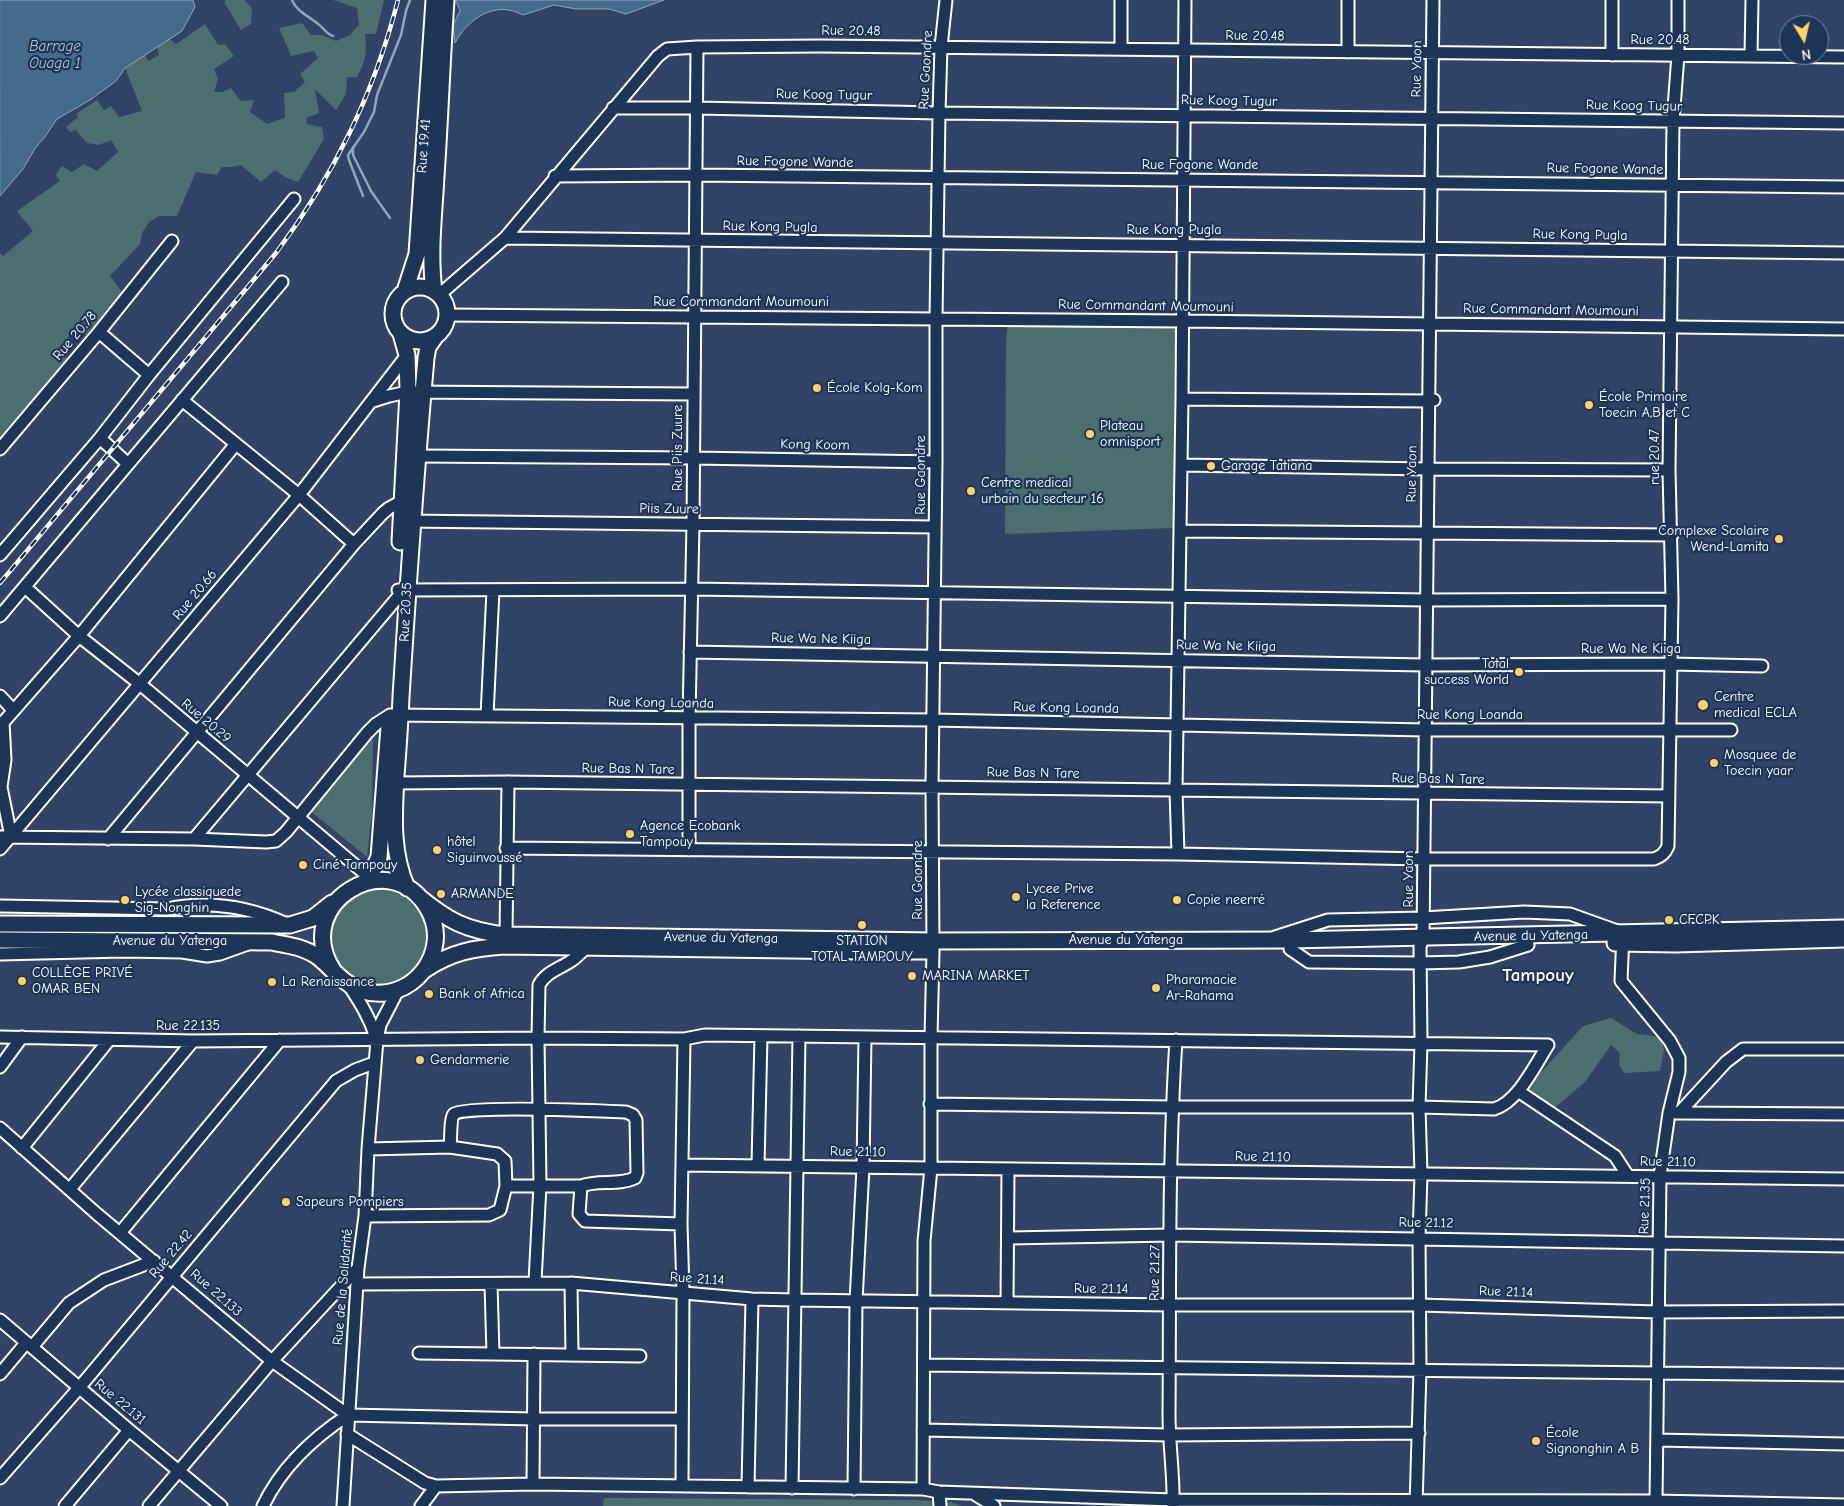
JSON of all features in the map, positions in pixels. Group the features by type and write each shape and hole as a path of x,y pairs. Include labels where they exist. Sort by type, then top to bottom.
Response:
{"main road":[{"name":"Rue 19.41","path":"406,291 417,254 434,0"},
{"name":"Rue 19.41","path":"437,293 431,268 431,245 446,0"},
{"path":"420,287 437,293 445,304 447,315 444,328 435,337 426,341 416,341 401,334 396,328 393,312 395,304 406,291 420,287"},
{"name":"Rue 20.35","path":"366,880 377,863 380,848 395,715 407,521 417,456 415,392 401,334"},
{"name":"Rue 20.35","path":"407,521 402,501 415,392 428,347 435,337"},
{"name":"Rue 20.35","path":"395,715 396,783 394,816 396,848 399,869 412,892"},
{"path":"366,880 395,883 412,892 431,914 436,935 434,949 426,969 411,984 398,990 380,993 369,992 347,983 333,970 325,952 323,934 327,915 337,899 349,889 366,880"},
{"name":"Avenue du Yatenga","path":"412,892 441,915 454,922 488,933 632,942 862,952 934,946 1268,940 1528,945 1623,938 1676,944 1844,939"},
{"name":"Avenue du Yatenga","path":"0,924 290,925 313,918 337,899"},
{"name":"Avenue du Yatenga","path":"934,946 1290,949 1421,943 1623,938 1844,928"},
{"name":"Avenue du Yatenga","path":"0,940 258,941 293,945 305,950 333,970"},
{"name":"Avenue du Yatenga","path":"426,969 453,954 480,948 504,946 586,948 632,942"}],"street":[{"name":"Rue Gaondre","path":"924,1489 924,1240 931,1168 930,1104 934,946 932,786 936,527 937,244 941,47 946,0"},
{"path":"1121,0 1121,50"},
{"path":"1178,854 1176,790 1183,321 1185,0"},
{"path":"1348,0 1348,52"},
{"name":"Rue Yaon","path":"1416,1503 1420,1370 1420,963 1423,918 1427,533 1431,400 1429,324 1433,0"},
{"path":"1612,0 1612,55"},
{"name":"rue 20.47","path":"1424,859 1654,859 1665,853 1668,846 1672,599 1669,470 1672,121 1678,55 1678,0"},
{"path":"1751,56 1752,0"},
{"name":"Rue 20.48","path":"613,108 658,56 667,49 697,47 941,47 1844,57"},
{"name":"Rue Piis Zuure","path":"689,850 697,47"},
{"path":"437,293 505,238 613,108"},
{"name":"Rue Koog Tugur","path":"613,108 1844,123"},
{"name":"Rue Fogone Wande","path":"555,176 1844,187"},
{"path":"0,555 100,438 149,375 294,199"},
{"name":"Rue Kong Pugla","path":"505,238 1844,253"},
{"name":"Rue 20.78","path":"0,449 99,332 172,241"},
{"path":"0,616 282,282"},
{"name":"Rue Commandant Moumouni","path":"447,315 1844,329"},
{"path":"99,332 149,375"},
{"name":"Rue 20.66","path":"0,849 6,837 140,684 299,495 407,355"},
{"path":"373,401 389,396 415,392 693,394"},
{"path":"1182,399 1431,400"},
{"path":"182,400 235,445 299,495 354,544"},
{"path":"100,438 128,464"},
{"path":"235,445 79,636 1,724 5,760 1,787 6,837 276,841 298,818 367,733 376,724 395,715"},
{"name":"Kong Koom","path":"417,456 936,462"},
{"path":"1181,465 1669,470"},
{"path":"108,839 354,544 382,513 402,501"},
{"name":"Piis Zuure","path":"407,521 936,527"},
{"path":"1180,531 1672,535"},
{"name":"Rue 20.29","path":"25,587 79,636 140,684 298,818 366,880"},
{"path":"194,839 402,594 493,590 691,589 1426,600 1672,599"},
{"path":"487,716 493,590"},
{"name":"Rue Wa Ne Kiiga","path":"690,652 1425,665 1671,664 1762,666"},
{"path":"0,696 13,710"},
{"name":"Rue Kong Loanda","path":"395,715 933,720 1425,730 1730,730"},
{"path":"506,934 508,782"},
{"name":"Rue Bas N Tare","path":"396,783 508,782 932,786 1669,796"},
{"path":"506,848 1178,854 1424,859"},
{"path":"0,906 167,909 189,904 225,905 266,914 290,925"},
{"path":"203,904 209,913 209,924"},
{"path":"1268,940 1328,920 1423,918 1524,912 1570,914 1623,938"},
{"name":"Rue 21.35","path":"1623,938 1621,981 1670,1041 1679,1058 1674,1113 1660,1176 1656,1501"},
{"path":"0,954 124,951 182,952 207,956 220,954 258,941"},
{"path":"1290,949 1309,962 1420,963 1459,962 1490,957 1528,945"},
{"path":"535,1282 540,1185 539,985 547,975 573,960 586,948"},
{"name":"Rue de la Solidarité","path":"347,983 363,1004 377,1040"},
{"name":"Rue de la Solidarité","path":"343,1506 358,1268 365,1216 374,1063 380,1025 398,990"},
{"name":"Rue 22.135","path":"0,1037 193,1041 538,1038 684,1039 705,1035 1548,1044 1518,1091"},
{"path":"758,1165 761,1036"},
{"path":"792,1488 800,1036"},
{"path":"854,1489 856,1301 863,1167 865,1037"},
{"path":"0,1067 22,1038"},
{"path":"682,1486 683,1292 681,1224 684,1039"},
{"path":"22,1148 109,1040"},
{"path":"120,1233 280,1040"},
{"name":"Rue 21.27","path":"1173,1503 1169,1435 1169,1369 1172,1107 1176,1040"},
{"path":"70,1189 193,1041"},
{"path":"1674,1113 1726,1062 1743,1049 1844,1049"},
{"name":"Rue 22.42","path":"0,1478 79,1388 336,1081 354,1070 374,1063"},
{"path":"930,1104 1494,1109 1500,1107 1518,1091"},
{"name":"Rue 21.35","path":"1518,1091 1615,1156 1628,1176"},
{"path":"450,1147 452,1117 455,1113 462,1110 499,1108 626,1112 633,1115 636,1120 637,1173 635,1178 627,1182 591,1182 581,1186 506,1186"},
{"path":"1674,1113 1844,1114"},
{"name":"Rue 22.133","path":"0,1128 120,1233 272,1361 348,1415"},
{"path":"365,1216 489,1215 500,1210 506,1186 505,1161 497,1154 450,1147 368,1149"},
{"name":"Rue 21.10","path":"682,1165 1844,1179"},
{"path":"1007,1303 1008,1169"},
{"path":"581,1186 579,1214 585,1221 681,1224"},
{"name":"Rue 21.12","path":"1008,1238 1171,1235 1844,1246"},
{"path":"0,1374 69,1302 104,1280 154,1261"},
{"path":"149,1506 272,1361 358,1268"},
{"path":"571,1283 572,1354"},
{"name":"Rue 21.14","path":"358,1284 571,1283 752,1299 795,1300 1170,1305 1419,1305 1658,1312 1844,1311"},
{"path":"491,1284 493,1354"},
{"path":"748,1487 752,1299"},
{"name":"Rue 22.131","path":"0,1320 221,1506"},
{"path":"419,1353 640,1356"},
{"path":"533,1484 534,1354"},
{"path":"924,1365 1844,1375"},
{"path":"263,1506 270,1491 307,1445 348,1415 534,1419 682,1419"},
{"path":"65,1506 129,1430"},
{"path":"923,1430 1169,1435 1419,1433"},
{"path":"347,1434 425,1483 436,1486 533,1484 924,1489 938,1492 1173,1503 1656,1501 1677,1504 1844,1505"},
{"path":"1657,1440 1844,1444"},
{"path":"421,1506 436,1486"},
{"path":"938,1492 940,1506"},
{"path":"972,1493 994,1506"}],"green space":[{"path":"226,0 245,0 252,9 251,24 241,30 224,2"},
{"path":"333,0 384,0 376,34 365,34 366,52 364,61 357,77 347,77 346,94 336,110 315,89 319,113 306,118 307,124 322,127 324,139 298,182 285,177 275,170 261,182 241,165 222,167 217,175 196,172 177,216 159,216 149,222 142,233 140,244 110,276 122,292 86,335 75,329 60,347 67,359 0,439 0,253 3,256 33,231 17,211 60,181 56,175 62,166 72,172 84,164 97,171 118,152 111,140 99,145 87,143 76,130 70,132 66,127 78,117 76,114 97,100 104,110 111,106 119,117 142,111 125,68 145,55 148,61 159,55 157,47 170,39 176,44 205,24 218,45 225,44 234,56 214,69 218,79 214,92 222,92 231,88 241,101 254,100 250,112 267,124 285,118 284,93 294,92 305,82 300,74 318,58 314,51 291,56 279,28 302,23 311,35 322,35 336,41 350,35 359,25 357,8"},
{"name":"Plateau omnisport","path":"1008,323 1178,325 1173,528 1005,534 1006,340"},
{"path":"373,733 372,813 367,857 309,810"},
{"path":"379,888 398,891 414,902 425,918 428,937 425,956 414,972 398,983 379,986 360,983 344,972 333,956 330,937 333,918 344,902 360,891"},
{"path":"1611,1018 1637,1034 1661,1037 1664,1050 1660,1071 1624,1073 1619,1065 1620,1053 1611,1045 1585,1082 1552,1110 1526,1089 1583,1026"},
{"path":"604,1498 914,1500 950,1502 962,1506 603,1506"}],"water":[{"name":"Barrage Ouaga 1","path":"0,0 193,0 195,7 182,31 125,68 116,81 90,100 57,119 36,147 23,169 0,196"},
{"path":"456,0 664,0 626,14 609,9 576,9 554,5 523,15 513,11 493,11 475,19 467,26 455,43 453,25 460,11"}],"waterway":[{"path":"292,0 300,11 333,36"},
{"path":"363,196 348,155 364,132 374,112 377,95 401,35 410,0"},
{"path":"1427,0 1427,49"},
{"path":"1426,55 1426,114"},
{"path":"1425,179 1426,122"},
{"path":"353,147 353,155 371,191 390,218"},
{"path":"1422,467 1423,405"},
{"path":"1421,529 1422,472"},
{"path":"1421,537 1421,597"},
{"path":"1420,602 1420,662"},
{"path":"1420,667 1420,727"},
{"path":"1418,857 1419,815"},
{"path":"1417,898 1418,862"}],"railway":[{"path":"0,583 276,253 297,224 334,163 364,101 377,68 398,0"}],"place":[{"name":"École Kolg-Kom","path":"817,388"},
{"name":"École Primaire Toecin A,B et C","path":"1589,405"},
{"name":"Plateau omnisport","path":"1090,434"},
{"name":"Garage Tatiana","path":"1211,466"},
{"name":"Centre medical urbain du secteur 16","path":"971,491"},
{"name":"Complexe Scolaire Wend-Lamita","path":"1779,539"},
{"name":"Total success World","path":"1519,672"},
{"name":"Centre medical ECLA","path":"1703,705"},
{"name":"Mosquee de Toecin yaar","path":"1714,763"},
{"name":"Agence Ecobank Tampouy","path":"630,834"},
{"name":"hôtel Siguinvoussé","path":"437,850"},
{"name":"Ciné Tampouy","path":"303,865"},
{"name":"ARMANDE","path":"441,894"},
{"name":"Lycee Prive la Reference","path":"1016,897"},
{"name":"Lycée classiquede Sig-Nonghin","path":"125,900"},
{"name":"Copie neerrė","path":"1177,900"},
{"name":"CFCPK","path":"1669,920"},
{"name":"STATION TOTAL TAMPOUY","path":"862,925"},
{"name":"MARINA MARKET","path":"912,976"},
{"name":"COLLÈGE PRIVÉ OMAR BEN","path":"22,981"},
{"name":"La Renaissance","path":"272,982"},
{"name":"Pharamacie Ar-Rahama","path":"1156,988"},
{"name":"Bank of Africa","path":"429,994"},
{"name":"Gendarmerie","path":"420,1060"},
{"name":"Sapeurs Pompiers","path":"286,1202"},
{"name":"École Signonghin A B","path":"1536,1441"}],"district":[{"name":"Tampouy","path":"1538,976"}]}
